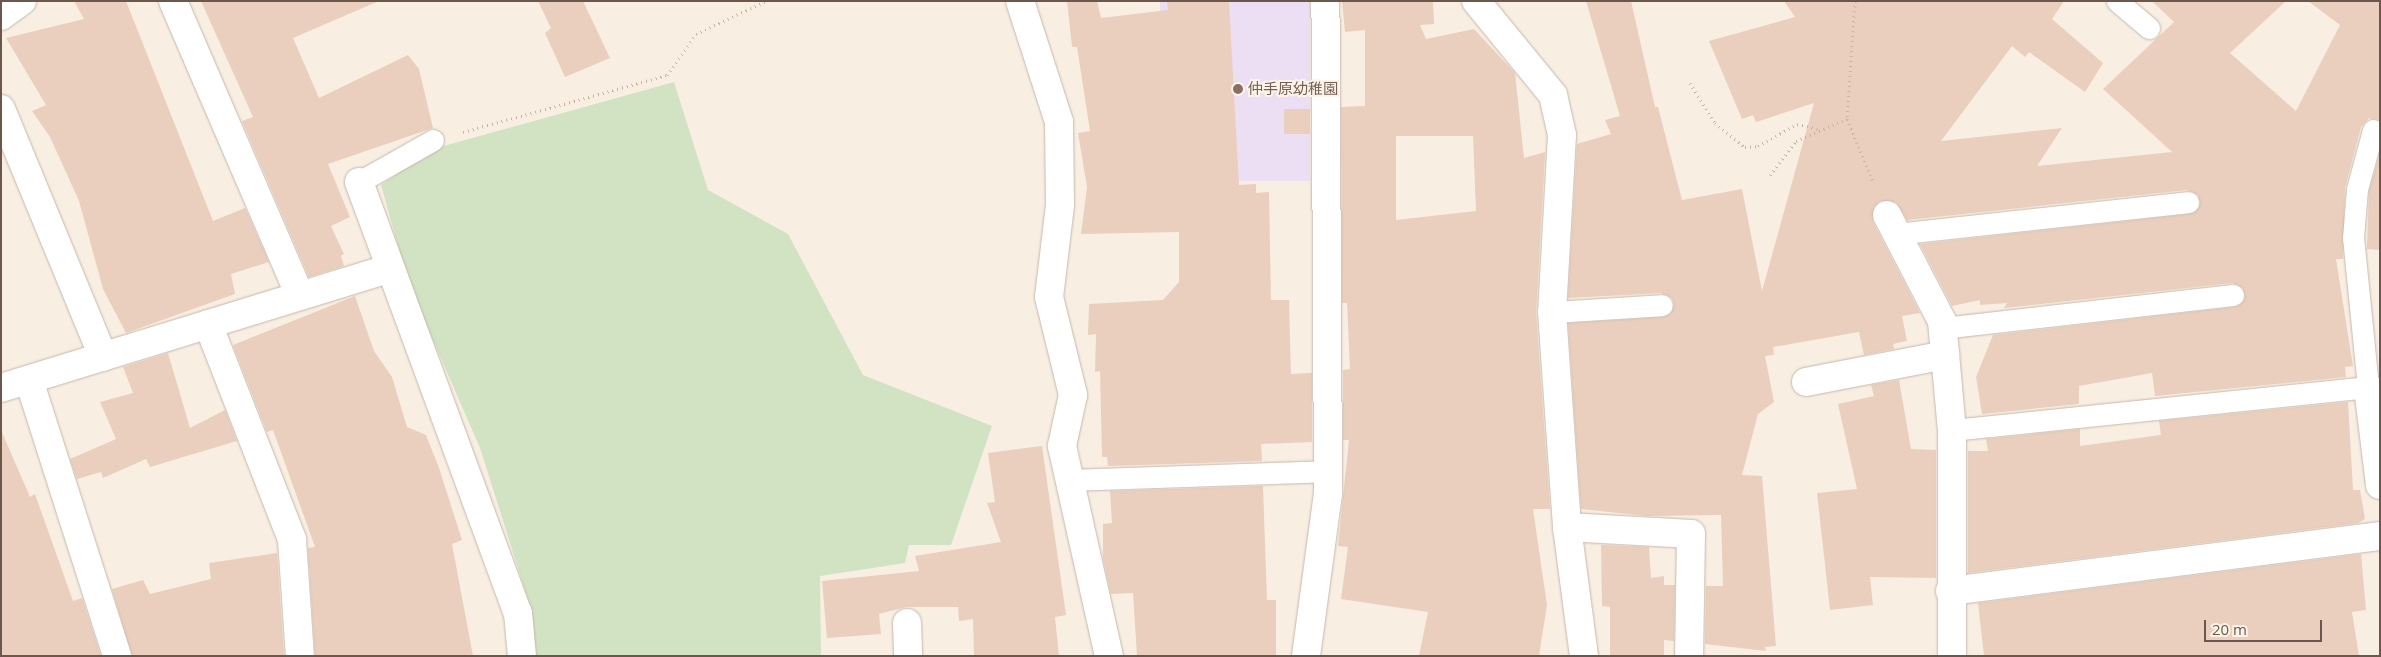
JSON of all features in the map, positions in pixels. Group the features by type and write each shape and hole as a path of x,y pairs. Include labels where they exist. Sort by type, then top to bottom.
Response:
{"street":[{"path":"1,16 22,1"},
{"path":"173,1 300,296"},
{"path":"1020,1 1058,122 1060,205 1049,297 1073,395 1062,446 1072,480 1109,656"},
{"path":"1306,656 1328,471 1325,1"},
{"path":"1476,1 1553,96 1562,135 1552,312 1567,527 1584,656"},
{"path":"1,109 103,357"},
{"path":"359,182 388,269 518,613 522,656"},
{"path":"1891,224 1942,328 1952,430 1950,591 1952,656"},
{"path":"1,388 388,269"},
{"path":"208,324 292,540 300,656"},
{"path":"1806,382 1945,355"},
{"path":"29,380 117,656"},
{"path":"2368,387 2380,485"},
{"path":"1567,527 1691,534 1689,656"},
{"path":"1950,591 2380,536"},
{"path":"907,624 908,656"}],"lane":[{"path":"2117,1 2148,28"},
{"path":"1952,430 2368,387 2353,238 2357,189 2373,130"},
{"path":"359,182 433,140"},
{"path":"1891,224 2188,202"},
{"path":"1942,328 2233,295"},
{"path":"1552,312 1662,305"},
{"path":"1072,480 1328,471"}],"path":[{"path":"433,140 667,75 696,34 766,1"},
{"path":"1855,1 1847,119 1891,224"},
{"path":"1690,83 1715,124 1746,147 1758,146 1797,124 1819,129"},
{"path":"1770,175 1796,141 1819,129 1847,119"}],"shaded area":[{"name":"仲手原幼稚園","path":"1160,1 1310,1 1310,181 1160,181"}],"green space":[{"path":"674,82 708,190 788,234 863,375 992,426 951,545 909,545 905,563 820,576 821,656 533,656 531,609 480,448 409,285 381,185 433,149"}],"building":[{"path":"74,1 126,1 213,221 245,208 269,262 231,274 235,294 126,333 103,289 79,201 50,137 32,111 46,105 6,38 84,19"},
{"path":"201,1 379,1 293,38 319,98 408,55 419,69 433,128 328,164 350,217 331,226 344,254 341,256 344,266 309,277 242,121 253,117"},
{"path":"538,1 583,1 610,58 565,77 545,33 551,28"},
{"path":"1067,1 1097,1 1101,18 1168,10 1167,1 1229,1 1239,185 1256,184 1256,193 1269,192 1271,300 1289,300 1291,374 1312,373 1312,442 1261,444 1262,461 1108,466 1107,457 1102,457 1100,371 1095,372 1096,334 1088,335 1089,304 1163,300 1179,282 1179,232 1081,234 1087,187 1078,133 1090,131 1077,47 1072,47"},
{"path":"1342,1 1433,1 1434,24 1420,25 1426,39 1474,29 1515,73 1524,158 1545,152 1536,313 1550,509 1533,509 1547,605 1539,656 1419,656 1428,612 1341,599 1348,547 1338,546 1349,440 1343,440 1343,370 1350,369 1347,303 1342,303 1341,107 1365,106 1365,30 1345,32","holes":["1396,136 1473,136 1476,211 1396,220"]},
{"path":"1586,1 1631,1 1655,107 1658,107 1682,200 1742,189 1762,291 1814,103 1756,122 1753,115 1742,119 1709,41 1795,17 1784,1 2064,1 2052,19 2103,63 2085,92 2029,52 2025,57 2012,46 1941,141 2062,128 2037,166 2172,152 2103,89 2174,22 2152,1 2286,1 2230,53 2296,111 2340,25 2308,1 2380,1 2380,120 2369,118 2361,127 2345,188 2343,259 2336,259 2353,366 2345,367 2346,377 2155,396 2152,373 2079,386 2079,404 1982,414 1976,377 1993,335 2234,307 2244,300 2243,288 2232,283 2004,308 2007,303 1980,305 1980,300 1952,306 1920,244 2189,214 2199,207 2198,195 2187,190 1907,220 1896,202 1880,201 1874,207 1873,222 1920,313 1902,316 1907,341 1893,344 1894,349 1864,355 1859,332 1773,347 1774,355 1765,356 1774,402 1758,414 1742,475 1762,476 1776,646 1765,647 1766,651 1705,644 1706,586 1723,586 1721,515 1647,516 1581,509 1568,323 1663,317 1674,305 1672,298 1661,293 1568,298 1577,144 1611,134 1605,120 1620,116"},
{"path":"1284,109 1310,109 1310,134 1284,134"},
{"path":"2380,153 2380,250 2367,249 2369,191"},
{"path":"355,296 374,351 392,377 407,427 426,435 439,468 462,540 452,544 473,656 315,656 308,548 315,547 273,430 267,432 233,345"},
{"path":"168,353 190,428 225,410 237,441 150,467 146,459 103,478 101,472 77,479 70,459 116,439 100,402 133,393 123,367"},
{"path":"1899,380 1911,449 1936,450 1936,578 1870,577 1873,605 1830,610 1817,493 1857,489 1838,404 1874,396 1871,385"},
{"path":"2348,402 2353,490 2360,490 2365,519 2358,523 1968,573 1968,451 1988,451 1986,439 2080,429 2080,446 2161,435 2159,421"},
{"path":"1,430 30,497 35,494 73,601 82,598 101,656 1,656"},
{"path":"1042,446 1066,615 1055,617 1059,656 974,656 973,619 959,621 958,607 906,607 879,614 881,634 827,638 822,581 919,571 915,556 1001,542 987,503 995,502 988,453"},
{"path":"1263,486 1267,600 1276,600 1276,656 1137,656 1133,593 1111,594 1103,558 1103,524 1112,523 1110,491"},
{"path":"1601,545 1649,547 1651,578 1664,576 1664,585 1675,585 1674,641 1664,640 1664,656 1610,656 1610,607 1602,606"},
{"path":"277,553 284,656 132,656 112,589 143,580 150,594 211,579 209,563"},
{"path":"2361,554 2366,610 2352,612 2359,656 1984,656 1978,603"}],"place":[{"name":"仲手原幼稚園","path":"1238,89"}]}
